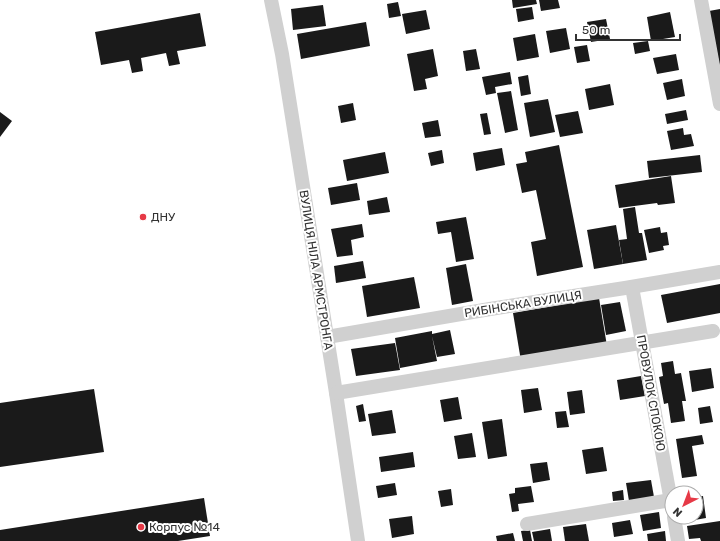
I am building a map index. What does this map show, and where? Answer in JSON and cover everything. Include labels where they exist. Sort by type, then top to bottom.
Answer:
[{"type":"street","name":"ВУЛИЦЯ НІЛА АРМСТРОНГА","points":[[271,0],[282,54],[336,392],[358,541]]},
{"type":"street","points":[[700,0],[720,104]]},
{"type":"street","name":"РИБІНСЬКА ВУЛИЦЯ","points":[[327,338],[490,309],[720,272]]},
{"type":"street","name":"ПРОВУЛОК СПОКОЮ","points":[[632,287],[668,485]]},
{"type":"street","points":[[336,392],[713,331]]},
{"type":"street","name":"ПРОВУЛОК СПОКОЮ","points":[[527,524],[664,504]]},
{"type":"street","points":[[675,525],[678,541]]},
{"type":"building","points":[[512,0],[536,0],[537,4],[513,8]]},
{"type":"building","points":[[539,0],[558,0],[560,8],[541,11]]},
{"type":"building","points":[[398,2],[401,16],[389,18],[387,4]]},
{"type":"building","points":[[323,5],[326,26],[293,30],[291,9]]},
{"type":"building","points":[[532,7],[534,19],[518,22],[516,9]]},
{"type":"building","points":[[720,9],[720,68],[709,11]]},
{"type":"building","points":[[426,10],[430,29],[406,34],[402,14]]},
{"type":"building","points":[[670,12],[675,37],[651,41],[647,17]]},
{"type":"building","points":[[200,13],[206,46],[177,51],[180,64],[169,66],[166,53],[141,58],[143,71],[132,73],[129,60],[101,65],[95,32]]},
{"type":"building","points":[[606,19],[610,39],[591,42],[587,22]]},
{"type":"building","points":[[366,22],[370,46],[301,59],[297,34]]},
{"type":"building","points":[[566,28],[570,49],[550,53],[546,31]]},
{"type":"building","points":[[535,34],[539,57],[517,61],[513,38]]},
{"type":"building","points":[[648,41],[650,51],[635,54],[633,43]]},
{"type":"building","points":[[587,45],[590,61],[577,63],[574,47]]},
{"type":"building","points":[[433,49],[438,76],[425,79],[427,89],[414,91],[407,54]]},
{"type":"building","points":[[476,49],[480,69],[466,71],[463,51]]},
{"type":"building","points":[[676,54],[679,70],[657,74],[653,58]]},
{"type":"building","points":[[510,72],[512,84],[495,87],[496,93],[486,95],[482,77]]},
{"type":"building","points":[[528,75],[531,94],[521,96],[518,77]]},
{"type":"building","points":[[682,79],[685,96],[667,100],[663,83]]},
{"type":"building","points":[[610,84],[614,105],[589,110],[585,89]]},
{"type":"building","points":[[511,91],[518,130],[505,133],[497,93]]},
{"type":"building","points":[[548,99],[555,132],[530,137],[524,103]]},
{"type":"building","points":[[353,103],[356,120],[341,123],[338,106]]},
{"type":"building","points":[[686,110],[688,120],[667,124],[665,114]]},
{"type":"building","points":[[578,111],[583,133],[560,137],[555,115]]},
{"type":"building","points":[[0,112],[12,121],[0,137]]},
{"type":"building","points":[[487,113],[491,134],[484,135],[480,114]]},
{"type":"building","points":[[438,120],[441,136],[425,138],[422,123]]},
{"type":"building","points":[[683,128],[684,135],[691,134],[694,146],[671,150],[667,131]]},
{"type":"building","points":[[559,145],[583,267],[537,276],[531,242],[546,239],[536,190],[522,193],[516,164],[527,162],[525,152]]},
{"type":"building","points":[[502,148],[505,165],[476,171],[473,153]]},
{"type":"building","points":[[442,150],[444,163],[431,166],[428,153]]},
{"type":"building","points":[[385,152],[389,173],[347,181],[343,160]]},
{"type":"building","points":[[700,155],[702,172],[649,178],[647,161]]},
{"type":"building","points":[[671,176],[675,203],[658,205],[657,203],[619,208],[615,185]]},
{"type":"building","points":[[357,183],[360,200],[331,205],[328,188]]},
{"type":"building","points":[[387,197],[390,212],[369,215],[367,201]]},
{"type":"building","points":[[635,207],[639,233],[642,233],[647,260],[623,264],[619,240],[627,239],[623,209]]},
{"type":"building","points":[[466,217],[474,259],[456,262],[451,232],[438,234],[436,222]]},
{"type":"building","points":[[362,224],[364,237],[351,240],[353,255],[337,257],[331,229]]},
{"type":"building","points":[[616,225],[623,264],[594,269],[587,230]]},
{"type":"building","points":[[660,227],[661,233],[667,232],[669,245],[663,246],[664,250],[649,253],[644,230]]},
{"type":"building","points":[[363,261],[366,278],[336,283],[334,266]]},
{"type":"building","points":[[466,264],[473,301],[452,305],[446,268]]},
{"type":"building","points":[[414,277],[420,308],[367,317],[362,286]]},
{"type":"building","points":[[720,284],[720,313],[667,323],[661,295]]},
{"type":"building","points":[[599,298],[607,346],[521,361],[513,313]]},
{"type":"building","points":[[620,302],[626,331],[606,335],[601,305]]},
{"type":"building","points":[[450,330],[455,354],[437,357],[432,336],[437,361],[400,368],[395,338],[432,331],[432,334]]},
{"type":"building","points":[[395,343],[400,370],[356,376],[351,349]]},
{"type":"building","points":[[673,361],[675,374],[681,373],[686,401],[682,401],[685,421],[671,423],[668,403],[664,404],[659,377],[663,376],[661,363]]},
{"type":"building","points":[[711,368],[714,388],[692,392],[689,371]]},
{"type":"building","points":[[641,376],[645,396],[620,400],[617,380]]},
{"type":"building","points":[[538,388],[542,410],[524,413],[521,390]]},
{"type":"building","points":[[94,389],[104,452],[0,467],[0,403]]},
{"type":"building","points":[[582,390],[585,413],[570,415],[567,392]]},
{"type":"building","points":[[458,397],[462,419],[444,422],[440,400]]},
{"type":"building","points":[[363,404],[366,421],[359,422],[356,406]]},
{"type":"building","points":[[710,406],[713,422],[700,424],[698,408]]},
{"type":"building","points":[[392,410],[396,433],[372,436],[368,414]]},
{"type":"building","points":[[566,411],[569,427],[557,428],[555,412]]},
{"type":"building","points":[[502,419],[507,456],[488,459],[482,422]]},
{"type":"building","points":[[472,433],[476,457],[458,459],[454,436]]},
{"type":"building","points":[[702,435],[704,444],[692,446],[697,476],[682,478],[676,439]]},
{"type":"building","points":[[603,447],[607,471],[586,474],[582,450]]},
{"type":"building","points":[[413,452],[415,467],[381,472],[379,457]]},
{"type":"building","points":[[547,462],[550,480],[533,483],[530,464]]},
{"type":"building","points":[[651,480],[654,497],[629,501],[626,483]]},
{"type":"building","points":[[395,483],[397,495],[378,498],[376,486]]},
{"type":"building","points":[[531,486],[534,502],[518,504],[519,511],[512,512],[509,494],[515,493],[515,488]]},
{"type":"building","points":[[451,489],[453,505],[441,507],[438,491]]},
{"type":"building","points":[[623,490],[624,500],[613,501],[612,492]]},
{"type":"building","name":"Корпус №14","points":[[204,498],[210,536],[178,541],[0,541],[0,530]]},
{"type":"building","points":[[704,503],[706,518],[704,518]]},
{"type":"building","points":[[659,512],[661,528],[643,531],[640,515]]},
{"type":"building","points":[[412,516],[414,534],[392,538],[389,519]]},
{"type":"building","points":[[630,520],[633,534],[614,537],[612,523]]},
{"type":"building","points":[[720,521],[720,541],[701,541],[700,538],[689,539],[687,526],[704,525],[704,523]]},
{"type":"building","points":[[586,524],[589,541],[565,541],[563,527]]},
{"type":"building","points":[[550,529],[552,541],[534,541],[532,532]]},
{"type":"building","points":[[530,530],[532,541],[523,541],[521,531]]},
{"type":"building","points":[[665,531],[666,541],[648,541],[647,534]]},
{"type":"building","points":[[513,533],[515,541],[497,541],[496,536]]},
{"type":"place","name":"ДНУ","points":[[143,217]]},
{"type":"place","name":"Корпус №14","points":[[141,527]]}]
